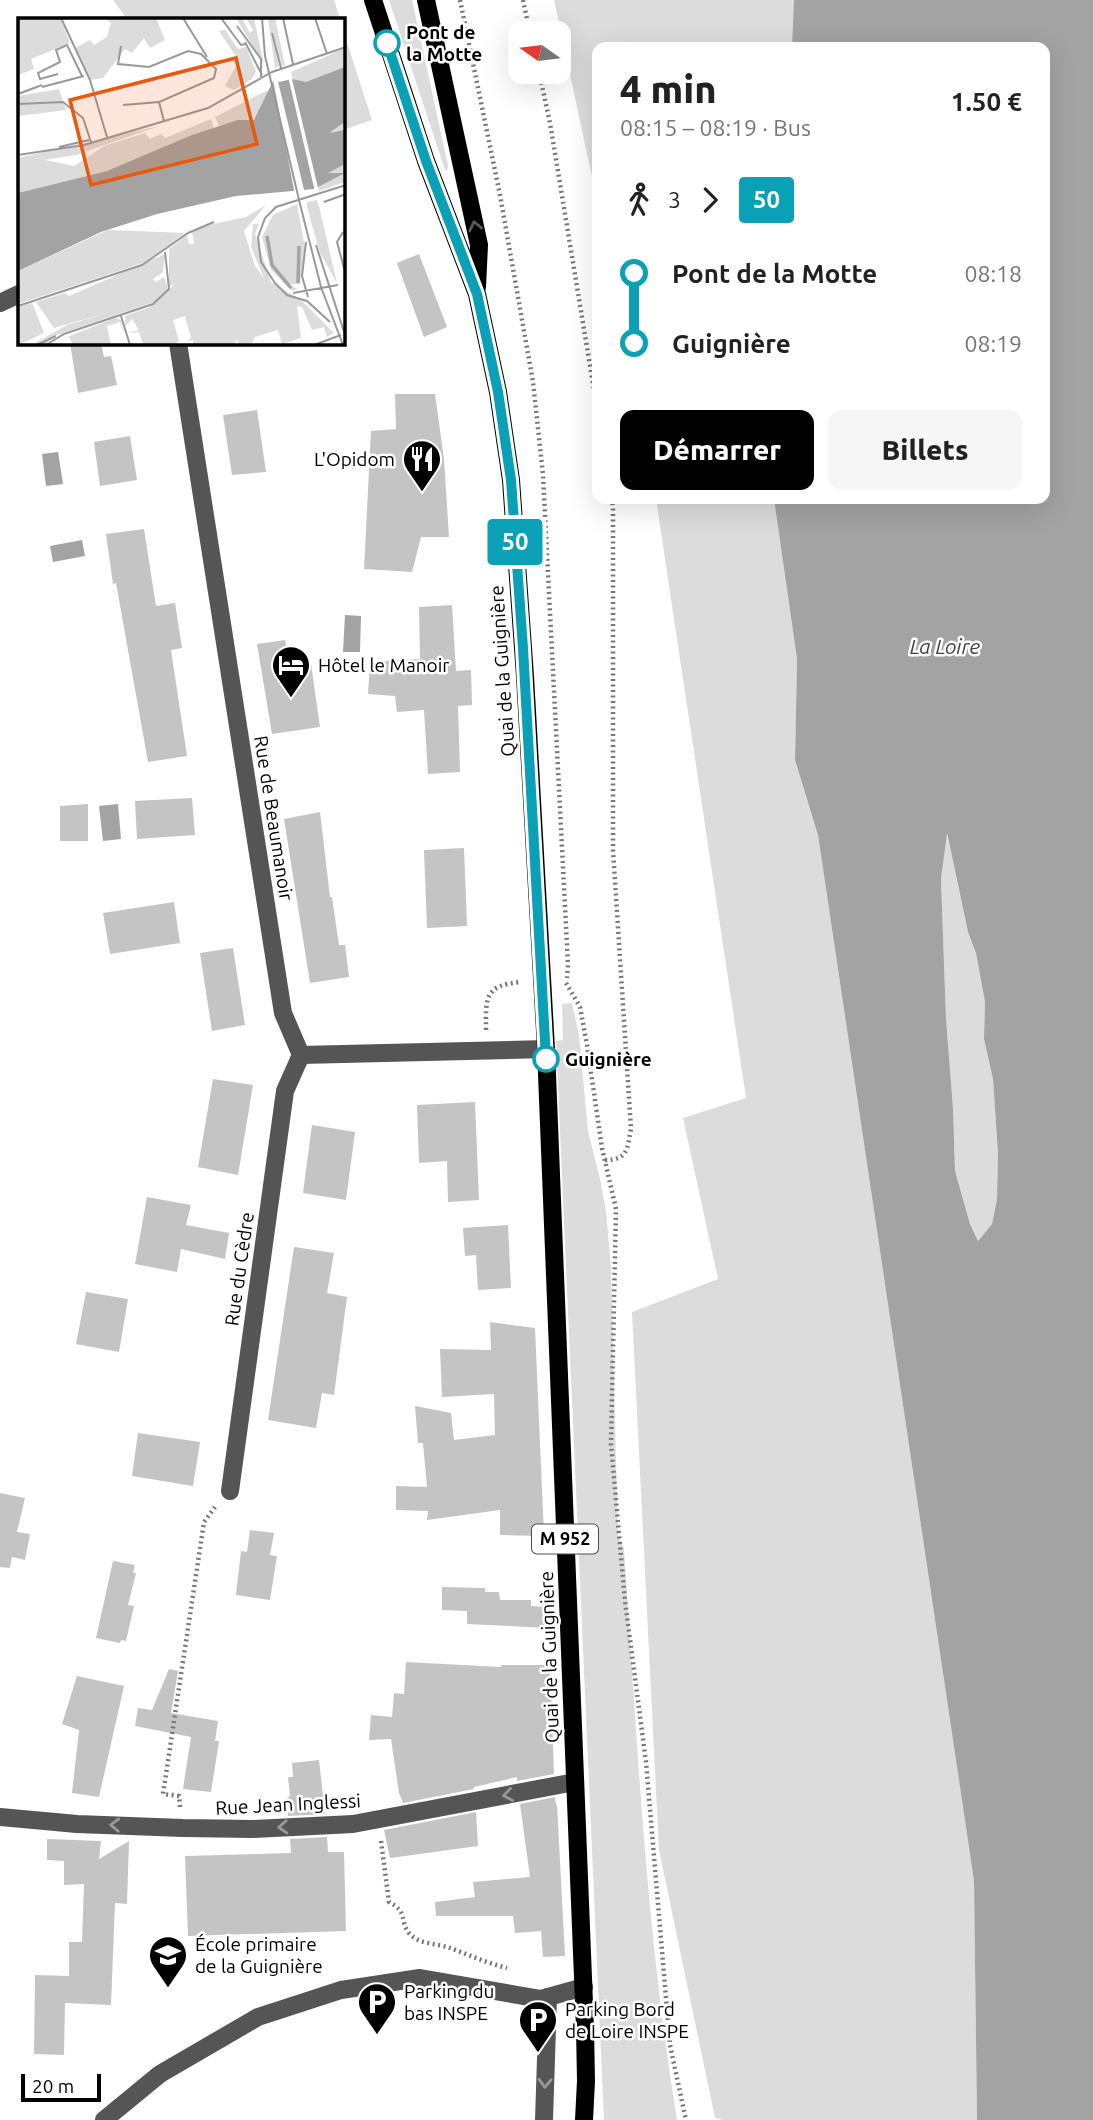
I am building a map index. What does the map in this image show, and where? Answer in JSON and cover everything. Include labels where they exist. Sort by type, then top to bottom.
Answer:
[{"type":"main road","name":"Quai de la Guignière","points":[[373,0],[426,161],[477,294],[498,392],[511,480],[546,1049],[583,1987],[586,2081],[584,2120]]},
{"type":"main road","points":[[426,0],[479,245],[477,294]]},
{"type":"street","points":[[0,303],[18,294]]},
{"type":"street","name":"Rue de Beaumanoir","points":[[178,345],[284,1013],[301,1055]]},
{"type":"street","points":[[301,1055],[546,1049]]},
{"type":"street","name":"Rue du Cèdre","points":[[230,1491],[285,1091],[301,1055]]},
{"type":"street","name":"Rue Jean Inglessi","points":[[0,1817],[77,1824],[183,1828],[252,1829],[353,1824],[575,1782]]},
{"type":"street","points":[[104,2120],[160,2074],[258,2017],[341,1990],[420,1978],[541,2000],[583,1987]]},
{"type":"street","points":[[544,2120],[548,1997]]},
{"type":"path","points":[[523,0],[527,21]]},
{"type":"path","points":[[542,84],[592,378]]},
{"type":"path","points":[[605,1160],[616,1160],[627,1151],[632,1129],[613,850],[612,504]]},
{"type":"path","points":[[486,1050],[487,1000],[490,992],[498,985],[520,981],[566,983],[580,1007],[605,1160],[616,1209],[611,1444],[625,1601],[646,1762],[670,2045],[687,2120]]},
{"type":"path","points":[[183,1828],[178,1796],[163,1794],[204,1522],[230,1491]]},
{"type":"path","points":[[379,1819],[389,1902],[399,1908],[410,1933],[422,1942],[448,1947],[509,1969]]},
{"type":"shaded area","points":[[113,0],[334,0],[340,18],[126,18]]},
{"type":"shaded area","points":[[389,0],[412,0],[447,171],[445,170]]},
{"type":"shaded area","points":[[554,0],[794,0],[793,42],[592,42],[592,177],[571,79],[571,21],[559,21]]},
{"type":"shaded area","points":[[345,36],[372,120],[345,129]]},
{"type":"shaded area","points":[[657,504],[775,504],[797,659],[795,760],[818,835],[974,1881],[977,2120],[715,2118],[659,1850],[632,1312],[718,1279],[683,1118],[746,1098]]},
{"type":"shaded area","points":[[946,830],[968,932],[976,953],[985,1002],[984,1039],[993,1079],[998,1154],[997,1199],[992,1224],[978,1241],[970,1224],[955,1171],[941,879]]},
{"type":"shaded area","points":[[572,1003],[579,1035],[588,1131],[606,1211],[611,1268],[618,1535],[624,1549],[638,1763],[657,1978],[677,2120],[604,2120],[556,1041],[563,1040],[562,1004]]},
{"type":"water","name":"La Loire","points":[[794,0],[1093,0],[1093,2120],[977,2120],[974,1881],[818,835],[795,760],[797,659],[775,504],[1050,504],[1050,42],[792,42]],"holes":[[[947,833],[968,932],[976,953],[985,1002],[984,1039],[993,1079],[998,1154],[997,1199],[992,1224],[978,1241],[970,1224],[955,1171],[941,879]]]},
{"type":"water","points":[[58,452],[63,484],[46,486],[42,454]]},
{"type":"water","points":[[82,540],[85,556],[53,562],[50,546]]},
{"type":"water","points":[[345,615],[361,616],[360,652],[343,652]]},
{"type":"water","points":[[118,804],[121,839],[103,841],[99,806]]},
{"type":"building","points":[[419,254],[447,327],[424,337],[397,263]]},
{"type":"building","points":[[70,345],[101,345],[104,357],[111,356],[117,385],[78,393]]},
{"type":"building","name":"L'Opidom","points":[[395,394],[435,394],[444,459],[449,537],[421,537],[412,572],[364,569],[371,431],[396,429]]},
{"type":"building","points":[[257,410],[266,472],[232,475],[223,415]]},
{"type":"building","points":[[130,436],[137,480],[100,486],[94,442]]},
{"type":"building","points":[[144,529],[156,606],[175,603],[182,648],[171,650],[187,756],[148,762],[116,583],[113,584],[106,534]]},
{"type":"building","points":[[452,605],[456,671],[471,670],[472,705],[458,706],[460,772],[428,774],[424,710],[397,712],[395,696],[368,694],[370,662],[420,659],[419,607]]},
{"type":"building","name":"Hôtel le Manoir","points":[[285,640],[290,667],[311,664],[320,727],[272,734],[257,644]]},
{"type":"building","points":[[192,798],[195,835],[137,839],[135,801]]},
{"type":"building","points":[[88,804],[88,841],[60,841],[60,806]]},
{"type":"building","points":[[320,812],[330,897],[339,945],[345,945],[349,977],[310,983],[284,819]]},
{"type":"building","points":[[464,848],[467,926],[427,928],[424,850]]},
{"type":"building","points":[[174,902],[180,943],[110,954],[103,913]]},
{"type":"building","points":[[233,948],[245,1025],[212,1031],[200,953]]},
{"type":"building","points":[[213,1079],[253,1085],[238,1175],[198,1167]]},
{"type":"building","points":[[475,1102],[479,1200],[448,1202],[447,1161],[419,1163],[417,1105]]},
{"type":"building","points":[[312,1125],[355,1132],[346,1200],[303,1193]]},
{"type":"building","points":[[147,1197],[191,1205],[186,1225],[229,1233],[225,1259],[181,1249],[177,1272],[135,1264]]},
{"type":"building","points":[[508,1225],[511,1288],[478,1290],[476,1255],[465,1256],[463,1228]]},
{"type":"building","points":[[294,1247],[334,1253],[327,1293],[347,1297],[334,1395],[322,1393],[316,1428],[268,1420]]},
{"type":"building","points":[[86,1292],[128,1299],[119,1352],[76,1344]]},
{"type":"building","points":[[490,1322],[535,1328],[544,1536],[500,1535],[500,1510],[427,1520],[428,1511],[396,1510],[396,1486],[427,1487],[423,1443],[418,1443],[415,1406],[451,1413],[454,1440],[495,1435],[494,1394],[442,1397],[440,1349],[491,1350]]},
{"type":"building","points":[[138,1433],[200,1442],[193,1486],[132,1476]]},
{"type":"building","points":[[0,1493],[25,1498],[17,1532],[30,1534],[25,1560],[12,1557],[10,1568],[0,1567]]},
{"type":"building","points":[[250,1530],[274,1533],[270,1555],[277,1556],[270,1600],[236,1595],[241,1551],[247,1552]]},
{"type":"building","points":[[113,1561],[135,1565],[133,1573],[136,1573],[128,1605],[134,1606],[126,1641],[121,1640],[120,1643],[96,1638]]},
{"type":"building","points":[[442,1587],[485,1588],[485,1592],[499,1592],[500,1600],[531,1600],[531,1606],[547,1607],[548,1628],[467,1624],[467,1611],[442,1610]]},
{"type":"building","points":[[406,1662],[501,1667],[550,1665],[554,1774],[517,1781],[517,1777],[474,1789],[403,1803],[391,1739],[369,1740],[371,1715],[392,1717],[394,1693],[404,1694]]},
{"type":"building","points":[[169,1669],[178,1671],[171,1713],[218,1721],[215,1741],[219,1741],[211,1792],[183,1789],[191,1737],[135,1726],[138,1708],[152,1710]]},
{"type":"building","points":[[77,1676],[124,1686],[99,1797],[72,1793],[79,1730],[62,1724]]},
{"type":"building","points":[[319,1760],[325,1814],[288,1816],[286,1799],[290,1796],[288,1777],[293,1777],[292,1763]]},
{"type":"building","points":[[555,1797],[565,1956],[543,1957],[541,1931],[515,1933],[513,1916],[436,1916],[435,1902],[475,1897],[473,1882],[530,1877],[520,1804]]},
{"type":"building","points":[[476,1812],[478,1846],[390,1858],[384,1830]]},
{"type":"building","points":[[327,1837],[328,1852],[344,1852],[346,1931],[188,1936],[185,1856],[291,1853],[290,1839]]},
{"type":"building","points":[[47,1839],[101,1841],[99,1859],[129,1841],[127,1904],[115,1903],[111,2005],[65,2003],[64,2055],[34,2054],[35,1975],[69,1976],[69,1942],[82,1942],[84,1884],[64,1885],[64,1861],[47,1860]]},
{"type":"bus line","name":"50","points":[[387,43],[426,161],[477,294],[498,392],[511,480],[546,1059]]},
{"type":"place","name":"Pont de la Motte","points":[[387,43]]},
{"type":"place","name":"L'Opidom","points":[[422,493]]},
{"type":"place","name":"Hôtel le Manoir","points":[[291,699]]},
{"type":"place","name":"Guignière","points":[[546,1059]]},
{"type":"place","name":"École primaire de la Guignière","points":[[168,1989]]},
{"type":"place","name":"Parking du bas INSPE","points":[[377,2036]]},
{"type":"place","name":"Parking Bord de Loire INSPE","points":[[538,2054]]}]
